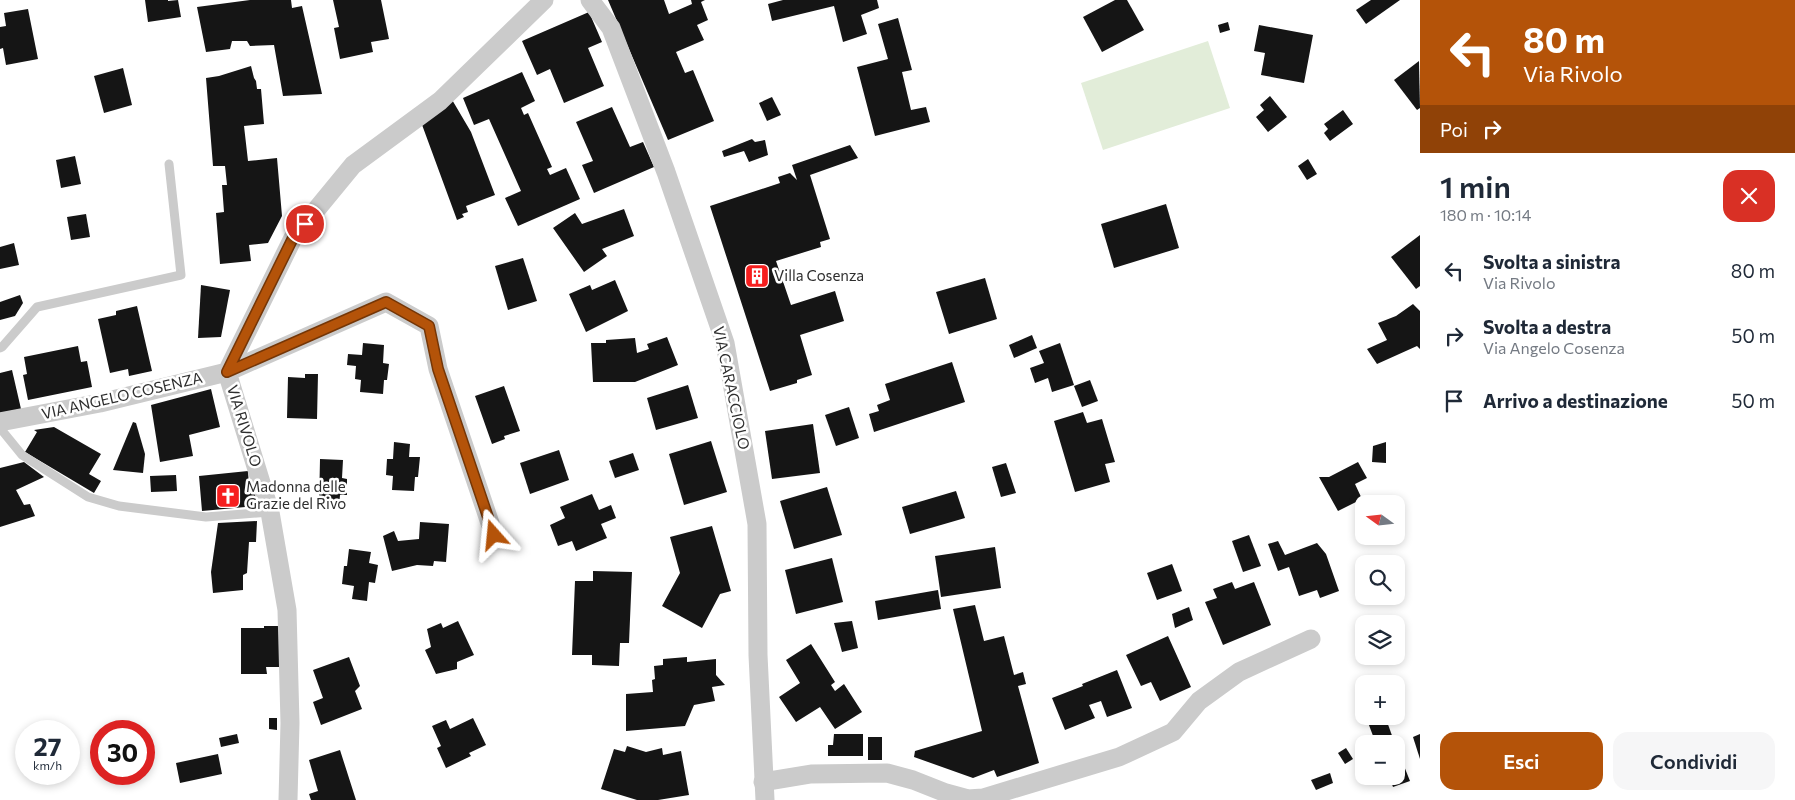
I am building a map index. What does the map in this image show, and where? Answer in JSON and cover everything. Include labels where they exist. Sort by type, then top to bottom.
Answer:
[{"type":"street","points":[[227,372],[293,238],[353,165],[440,101],[544,0]]},
{"type":"street","name":"VIA CARACCIOLO","points":[[590,0],[610,28],[666,172],[725,342],[757,524],[758,655],[764,791]]},
{"type":"street","name":"VIA RIVOLO","points":[[288,800],[290,723],[287,610],[270,512],[227,372],[386,302],[429,326],[438,369],[494,535]]},
{"type":"street","name":"VIA ANGELO COSENZA","points":[[0,422],[100,403],[227,372]]},
{"type":"street","points":[[764,791],[811,774],[887,773],[968,799],[984,798],[1118,757],[1173,732],[1199,700],[1239,672],[1312,639]]},
{"type":"lane","points":[[0,348],[37,306],[181,275],[168,164]]},
{"type":"lane","points":[[0,428],[22,455],[88,497],[119,506],[206,517],[270,512]]},
{"type":"green space","points":[[1208,41],[1230,108],[1103,150],[1081,83]]},
{"type":"building","points":[[145,0],[178,0],[181,17],[148,22]]},
{"type":"building","points":[[250,0],[291,0],[292,8],[302,6],[322,94],[283,96],[274,45],[250,46],[247,41],[232,41],[230,49],[206,52],[197,7]]},
{"type":"building","points":[[333,0],[381,0],[389,39],[371,42],[373,52],[340,59],[334,28],[339,27]]},
{"type":"building","points":[[608,0],[664,0],[669,14],[692,4],[691,0],[705,0],[701,2],[708,20],[697,25],[704,40],[676,52],[685,73],[693,70],[714,121],[668,140]]},
{"type":"building","points":[[783,0],[877,0],[879,8],[861,15],[867,34],[843,42],[834,6],[772,21],[768,4]]},
{"type":"building","points":[[1115,0],[1127,0],[1144,30],[1102,52],[1083,17]]},
{"type":"building","points":[[1371,0],[1400,0],[1366,24],[1356,10]]},
{"type":"building","points":[[28,9],[38,59],[6,65],[3,48],[0,49],[0,27],[6,26],[4,13]]},
{"type":"building","points":[[589,12],[602,42],[588,48],[604,86],[564,103],[550,69],[537,75],[522,41]]},
{"type":"building","points":[[898,18],[912,70],[902,72],[911,110],[926,107],[930,122],[875,136],[857,67],[888,59],[878,24]]},
{"type":"building","points":[[1228,22],[1230,30],[1220,33],[1218,25]]},
{"type":"building","points":[[1259,25],[1313,35],[1304,83],[1261,75],[1265,53],[1254,51]]},
{"type":"building","points":[[1419,61],[1420,108],[1417,110],[1394,80]]},
{"type":"building","points":[[251,66],[257,89],[261,89],[264,124],[244,126],[248,161],[277,158],[282,216],[268,243],[249,245],[251,261],[220,264],[216,213],[224,212],[222,185],[227,185],[225,166],[213,166],[206,78]]},
{"type":"building","points":[[123,68],[132,105],[104,113],[94,76]]},
{"type":"building","points":[[522,72],[535,101],[521,108],[524,115],[528,113],[552,167],[547,169],[550,175],[566,168],[580,199],[518,226],[505,198],[521,191],[489,119],[474,125],[463,98]]},
{"type":"building","points":[[1270,96],[1287,117],[1268,132],[1256,117],[1264,110],[1260,105]]},
{"type":"building","points":[[772,97],[781,115],[767,121],[759,103]]},
{"type":"building","points":[[451,98],[471,132],[495,195],[466,206],[468,212],[462,214],[464,217],[457,220],[421,122]]},
{"type":"building","points":[[612,107],[630,147],[643,142],[654,167],[594,193],[582,165],[593,161],[576,122]]},
{"type":"building","points":[[1343,110],[1353,124],[1330,141],[1324,133],[1328,129],[1324,124]]},
{"type":"building","points":[[752,139],[755,142],[765,140],[768,155],[749,162],[744,151],[724,157],[722,151]]},
{"type":"building","name":"Villa Cosenza","points":[[850,145],[858,158],[810,175],[830,239],[820,242],[821,247],[776,261],[791,305],[835,291],[844,321],[800,335],[812,375],[797,380],[797,383],[770,391],[710,206],[780,183],[778,177],[790,173],[797,180],[792,165]]},
{"type":"building","points":[[75,156],[81,184],[61,188],[56,160]]},
{"type":"building","points":[[1308,159],[1317,174],[1307,180],[1298,166]]},
{"type":"building","points":[[1166,204],[1179,248],[1114,268],[1101,224]]},
{"type":"building","points":[[624,209],[634,236],[602,249],[607,256],[584,272],[553,228],[575,213],[582,224]]},
{"type":"building","points":[[86,214],[90,237],[71,240],[67,217]]},
{"type":"building","points":[[1420,235],[1420,286],[1416,289],[1391,257]]},
{"type":"building","points":[[14,243],[19,265],[0,269],[0,247]]},
{"type":"building","points":[[523,258],[537,301],[508,310],[495,266]]},
{"type":"building","points":[[985,278],[997,319],[949,334],[936,292]]},
{"type":"building","points":[[615,280],[628,311],[586,332],[569,294],[590,285],[592,290]]},
{"type":"building","points":[[201,285],[230,290],[221,337],[198,338]]},
{"type":"building","points":[[20,295],[23,303],[15,316],[0,320],[0,302]]},
{"type":"building","points":[[1413,304],[1420,311],[1420,349],[1417,346],[1377,364],[1367,349],[1387,340],[1378,323],[1396,316]]},
{"type":"building","points":[[137,306],[152,371],[129,376],[128,369],[110,373],[98,319],[116,315],[116,311]]},
{"type":"building","points":[[1032,335],[1037,348],[1014,358],[1009,345]]},
{"type":"building","points":[[667,337],[678,365],[635,382],[593,382],[591,343],[606,343],[606,340],[635,338],[637,353],[649,349],[647,344]]},
{"type":"building","points":[[363,343],[384,345],[383,363],[389,364],[387,380],[384,380],[383,394],[360,392],[361,380],[355,379],[356,366],[347,365],[348,354],[362,355]]},
{"type":"building","points":[[1060,343],[1074,385],[1052,392],[1048,378],[1035,383],[1030,368],[1044,363],[1039,351]]},
{"type":"building","points":[[78,346],[81,362],[87,361],[92,387],[28,400],[23,375],[27,374],[24,357]]},
{"type":"building","points":[[952,362],[965,402],[874,432],[869,414],[879,411],[877,405],[890,400],[885,384]]},
{"type":"building","points":[[12,370],[21,409],[0,413],[0,373]]},
{"type":"building","points":[[305,374],[318,374],[317,419],[287,418],[288,377],[305,378]]},
{"type":"building","points":[[1090,380],[1098,401],[1082,407],[1074,386]]},
{"type":"building","points":[[688,385],[698,418],[656,430],[647,398]]},
{"type":"building","points":[[504,386],[520,431],[504,436],[505,439],[492,444],[475,396]]},
{"type":"building","points":[[211,389],[220,427],[189,435],[193,456],[160,462],[151,405]]},
{"type":"building","points":[[849,407],[859,438],[836,446],[825,415]]},
{"type":"building","points":[[1083,412],[1087,423],[1102,419],[1115,462],[1105,464],[1110,482],[1075,492],[1054,421]]},
{"type":"building","points":[[133,422],[136,423],[145,454],[143,473],[113,470]]},
{"type":"building","points":[[813,424],[820,473],[772,479],[765,431]]},
{"type":"building","points":[[54,427],[101,454],[89,474],[101,481],[94,493],[25,452],[37,432],[34,430]]},
{"type":"building","points":[[711,441],[727,492],[684,505],[669,454]]},
{"type":"building","points":[[394,442],[410,444],[409,457],[420,457],[418,477],[415,477],[414,491],[392,490],[393,476],[386,475],[387,459],[393,459]]},
{"type":"building","points":[[1386,442],[1386,463],[1372,462],[1373,446]]},
{"type":"building","points":[[559,450],[569,480],[530,494],[520,463]]},
{"type":"building","points":[[633,453],[639,470],[615,478],[609,461]]},
{"type":"building","points":[[320,459],[343,460],[342,478],[347,479],[347,495],[340,495],[339,507],[319,506]]},
{"type":"building","points":[[24,462],[44,477],[16,490],[24,505],[30,504],[35,516],[0,527],[0,468]]},
{"type":"building","points":[[1358,462],[1367,478],[1355,484],[1360,495],[1355,495],[1355,502],[1338,511],[1319,477],[1329,477]]},
{"type":"building","points":[[1006,463],[1016,493],[1001,497],[992,467]]},
{"type":"building","name":"Madonna delle Grazie del Rivo","points":[[248,471],[249,486],[255,485],[257,506],[202,511],[199,476]]},
{"type":"building","points":[[176,475],[177,491],[151,492],[150,476]]},
{"type":"building","points":[[827,487],[842,535],[794,549],[780,501]]},
{"type":"building","points":[[956,491],[965,518],[910,534],[902,507]]},
{"type":"building","points":[[592,494],[599,510],[611,505],[616,518],[601,524],[607,538],[576,551],[572,541],[558,546],[550,525],[565,518],[560,507]]},
{"type":"building","points":[[257,521],[256,542],[249,542],[247,573],[243,575],[243,590],[213,593],[211,572],[218,523]]},
{"type":"building","points":[[420,522],[449,524],[446,562],[434,561],[433,566],[417,565],[392,571],[383,536],[394,531],[398,541],[419,539]]},
{"type":"building","points":[[712,526],[731,591],[720,594],[702,628],[662,606],[680,573],[670,537]]},
{"type":"building","points":[[1249,535],[1261,566],[1243,572],[1232,541]]},
{"type":"building","points":[[1278,541],[1285,555],[1317,543],[1326,554],[1339,591],[1320,598],[1317,590],[1299,596],[1289,567],[1278,571],[1268,544]]},
{"type":"building","points":[[995,547],[1001,588],[941,597],[935,556]]},
{"type":"building","points":[[349,549],[371,552],[369,563],[378,565],[375,583],[369,582],[367,601],[352,599],[354,586],[342,584],[344,566],[347,566]]},
{"type":"building","points":[[832,558],[843,602],[796,614],[785,570]]},
{"type":"building","points":[[1172,564],[1182,591],[1157,600],[1147,573]]},
{"type":"building","points":[[593,571],[632,572],[629,643],[620,643],[619,666],[592,665],[592,655],[572,655],[575,581],[593,581]]},
{"type":"building","points":[[1232,582],[1235,589],[1254,582],[1271,625],[1223,645],[1205,602],[1217,598],[1213,589]]},
{"type":"building","points":[[938,590],[941,609],[878,620],[875,601]]},
{"type":"building","points":[[975,605],[984,641],[1004,636],[1014,675],[1023,672],[1026,684],[1018,686],[1039,763],[997,777],[994,770],[973,778],[914,757],[915,751],[982,731],[953,609]]},
{"type":"building","points":[[1189,607],[1193,620],[1175,628],[1172,614]]},
{"type":"building","points":[[458,621],[474,655],[457,662],[457,669],[436,674],[425,650],[431,647],[427,629],[441,623],[443,628]]},
{"type":"building","points":[[852,621],[858,648],[842,652],[834,623]]},
{"type":"building","points":[[264,626],[283,626],[283,667],[266,667],[267,674],[241,674],[241,628],[264,628]]},
{"type":"building","points":[[1168,636],[1191,687],[1160,701],[1151,682],[1141,686],[1126,655]]},
{"type":"building","points":[[811,644],[835,682],[831,685],[835,691],[844,684],[862,712],[835,729],[820,707],[796,722],[779,697],[800,683],[786,660]]},
{"type":"building","points":[[349,657],[360,686],[355,691],[362,709],[321,725],[313,702],[323,698],[313,670]]},
{"type":"building","points":[[687,657],[687,662],[716,659],[716,675],[725,685],[712,687],[715,701],[694,705],[685,726],[626,731],[626,694],[653,692],[654,666],[663,665],[663,659]]},
{"type":"building","points":[[1117,670],[1132,708],[1107,717],[1101,701],[1089,705],[1095,718],[1065,730],[1052,698]]},
{"type":"building","points":[[269,718],[277,718],[277,730],[269,729]]},
{"type":"building","points":[[473,718],[486,745],[469,753],[471,756],[446,768],[437,748],[441,746],[432,726],[446,720],[450,729]]},
{"type":"building","points":[[1369,725],[1388,725],[1392,735],[1373,735]]},
{"type":"building","points":[[237,734],[239,743],[221,747],[219,738]]},
{"type":"building","points":[[834,734],[863,734],[863,756],[828,756],[828,745],[833,745]]},
{"type":"building","points":[[1420,734],[1420,759],[1413,737]]},
{"type":"building","points":[[868,737],[882,737],[882,760],[868,760]]},
{"type":"building","points":[[627,746],[646,752],[662,748],[663,755],[681,751],[689,795],[658,800],[637,800],[601,789],[614,749],[625,752]]},
{"type":"building","points":[[1346,748],[1353,759],[1345,764],[1338,753]]},
{"type":"building","points":[[340,750],[356,800],[311,800],[309,794],[318,791],[309,760]]},
{"type":"building","points":[[218,754],[222,774],[180,783],[176,763]]},
{"type":"building","points":[[1405,768],[1410,781],[1405,783]]},
{"type":"building","points":[[1330,773],[1333,783],[1316,790],[1311,780]]},
{"type":"place","name":"Villa Cosenza","points":[[757,276]]},
{"type":"place","name":"Madonna delle Grazie del Rivo","points":[[228,496]]},
{"type":"route","points":[[305,224],[293,238],[227,372],[386,302],[429,326],[438,369],[494,535]]}]
